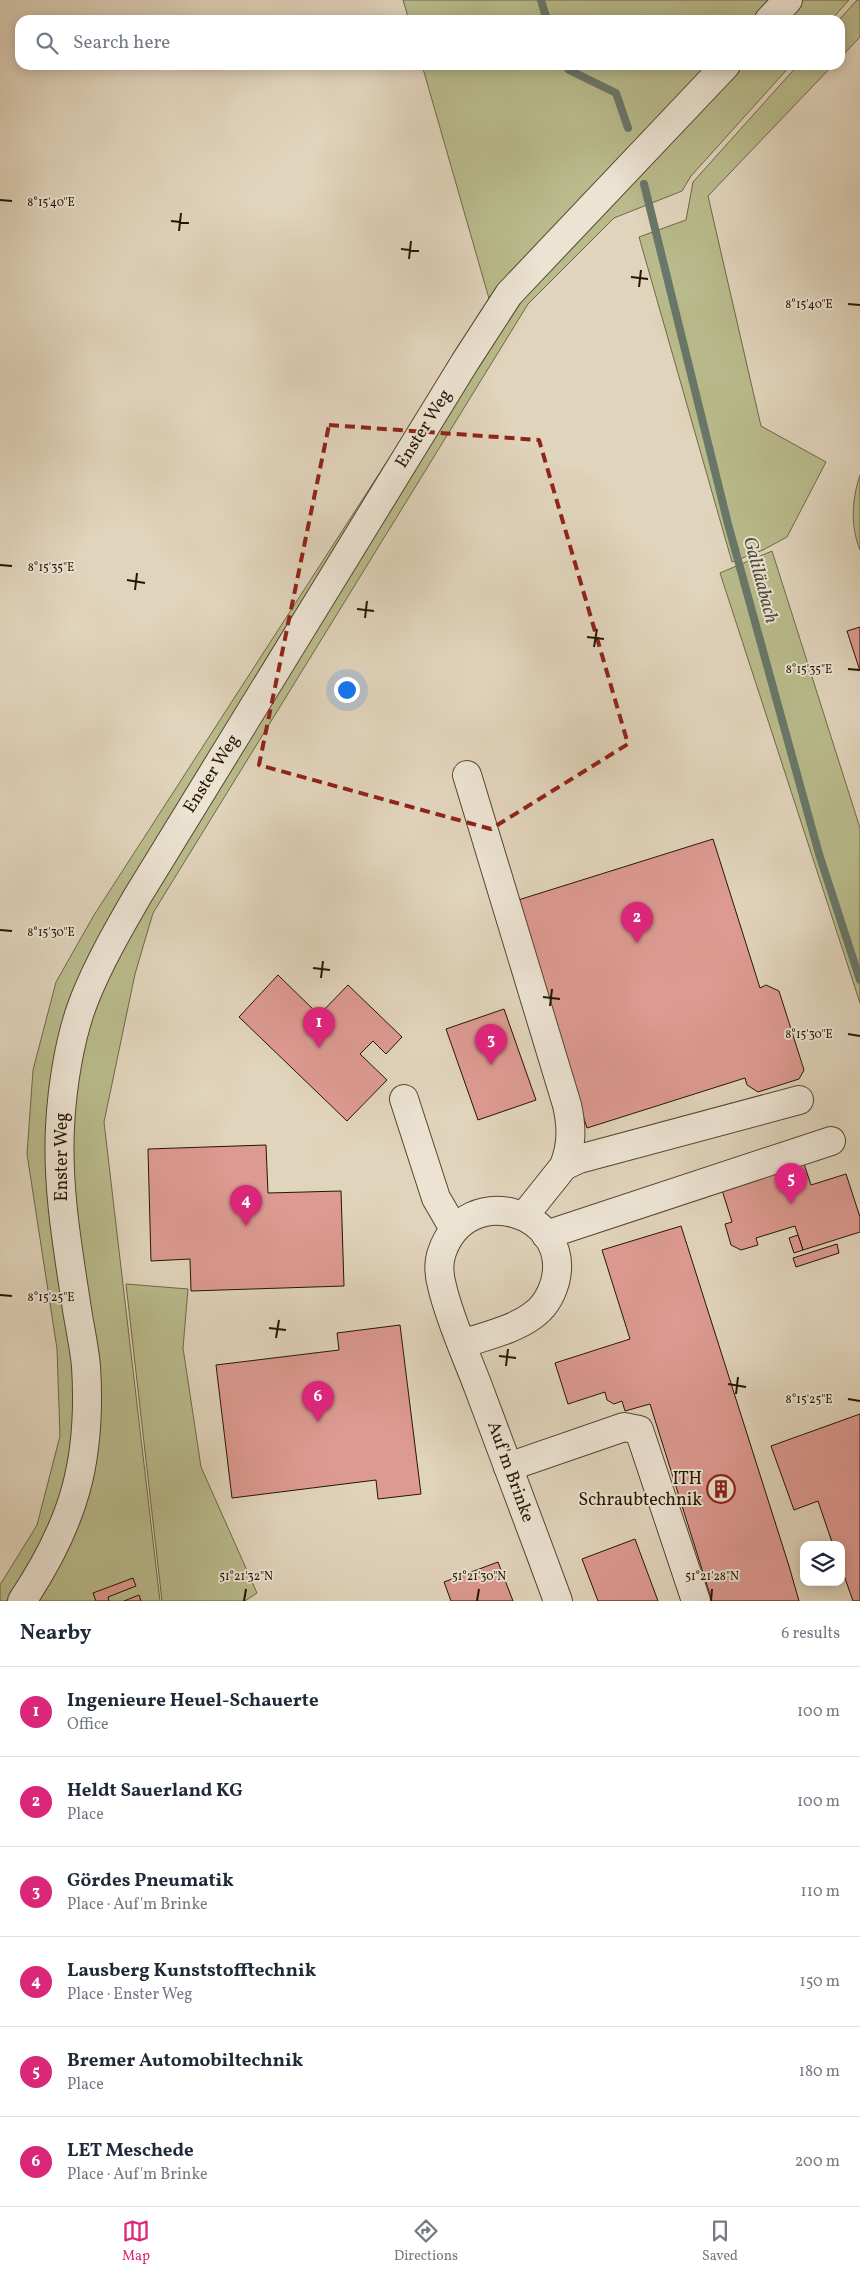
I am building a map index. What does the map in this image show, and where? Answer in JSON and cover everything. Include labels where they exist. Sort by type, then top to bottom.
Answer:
[{"type":"street","points":[[774,15],[788,0]]},
{"type":"street","name":"Enster Weg","points":[[22,1601],[57,1544],[70,1513],[82,1467],[87,1412],[86,1365],[62,1213],[59,1172],[60,1126],[64,1086],[84,999],[106,952],[137,897],[454,379],[509,294],[721,70]]},
{"type":"street","points":[[467,775],[571,1121],[571,1140],[564,1166],[524,1216]]},
{"type":"street","points":[[404,1099],[436,1198],[454,1229]]},
{"type":"street","points":[[564,1166],[579,1159],[799,1100]]},
{"type":"street","points":[[546,1236],[831,1141]]},
{"type":"street","name":"Auf'm Brinke","points":[[462,1344],[521,1323],[534,1315],[544,1305],[552,1292],[556,1278],[556,1263],[553,1249],[537,1224],[524,1216],[510,1211],[496,1210],[481,1212],[466,1219],[454,1229],[446,1242],[440,1257],[439,1273],[442,1289],[462,1344],[558,1601]]},
{"type":"street","points":[[508,1466],[624,1428],[640,1430],[696,1601]]},
{"type":"highlighted area","points":[[329,425],[539,440],[628,744],[491,829],[259,765]]},
{"type":"green space","points":[[403,0],[849,0],[836,15],[408,15]]},
{"type":"green space","points":[[857,0],[860,0],[860,37],[845,53],[845,15]]},
{"type":"green space","points":[[423,70],[786,70],[691,176],[682,191],[614,218],[528,304],[153,913],[135,974],[104,1122],[160,1601],[0,1601],[0,1585],[37,1525],[60,1436],[57,1349],[27,1154],[33,1070],[56,982],[94,915],[490,302]]},
{"type":"green space","points":[[794,70],[828,70],[708,196],[761,426],[826,462],[787,537],[763,550],[732,562],[639,237],[686,220],[693,182]]},
{"type":"green space","points":[[860,475],[860,550],[853,522],[853,512],[855,493]]},
{"type":"green space","points":[[772,551],[860,828],[860,1003],[720,573]]},
{"type":"green space","points":[[126,1284],[188,1289],[183,1348],[201,1467],[257,1593],[245,1601],[162,1601]]},
{"type":"building","points":[[860,627],[860,671],[847,631]]},
{"type":"building","points":[[713,839],[760,988],[766,985],[779,991],[804,1070],[799,1079],[758,1092],[747,1085],[745,1078],[587,1128],[515,901]]},
{"type":"building","points":[[278,975],[319,1015],[348,985],[402,1037],[386,1054],[373,1041],[360,1054],[387,1080],[347,1121],[239,1017]]},
{"type":"building","points":[[504,1009],[536,1100],[478,1120],[446,1029]]},
{"type":"building","points":[[266,1145],[268,1193],[341,1191],[344,1286],[191,1291],[190,1259],[151,1261],[148,1149]]},
{"type":"building","points":[[804,1164],[811,1185],[846,1174],[860,1217],[860,1232],[803,1250],[795,1226],[756,1238],[758,1245],[741,1250],[731,1245],[725,1224],[732,1222],[722,1190]]},
{"type":"building","name":"ITH Schraubtechnik","points":[[681,1226],[799,1601],[712,1601],[650,1404],[625,1411],[622,1401],[614,1404],[607,1400],[605,1392],[568,1404],[555,1363],[630,1339],[602,1250]]},
{"type":"building","points":[[798,1235],[803,1250],[794,1253],[789,1238]]},
{"type":"building","points":[[837,1244],[839,1253],[796,1267],[793,1258]]},
{"type":"building","points":[[400,1325],[421,1494],[378,1499],[376,1480],[232,1498],[216,1365],[339,1350],[337,1333]]},
{"type":"building","points":[[860,1414],[860,1601],[853,1601],[845,1578],[845,1541],[832,1541],[818,1501],[794,1510],[771,1446]]},
{"type":"building","points":[[635,1539],[658,1601],[598,1601],[582,1559]]},
{"type":"building","points":[[498,1562],[513,1601],[451,1601],[444,1582]]},
{"type":"building","points":[[133,1578],[136,1586],[108,1597],[109,1601],[96,1601],[93,1593]]},
{"type":"building","points":[[139,1595],[141,1601],[124,1601]]},
{"type":"waterway","name":"Galiläabach","points":[[541,0],[546,15]]},
{"type":"waterway","name":"Galiläabach","points":[[569,70],[616,93],[628,128]]},
{"type":"waterway","name":"Galiläabach","points":[[644,184],[728,524],[819,854],[860,980]]},
{"type":"place","name":"Heldt Sauerland KG","points":[[637,943]]},
{"type":"place","name":"Ingenieure Heuel-Schauerte","points":[[319,1048]]},
{"type":"place","name":"Gördes Pneumatik","points":[[491,1065]]},
{"type":"place","name":"Bremer Automobiltechnik","points":[[791,1204]]},
{"type":"place","name":"Lausberg Kunststofftechnik","points":[[246,1226]]},
{"type":"place","name":"LET Meschede","points":[[318,1422]]},
{"type":"place","name":"ITH Schraubtechnik","points":[[721,1489]]}]
